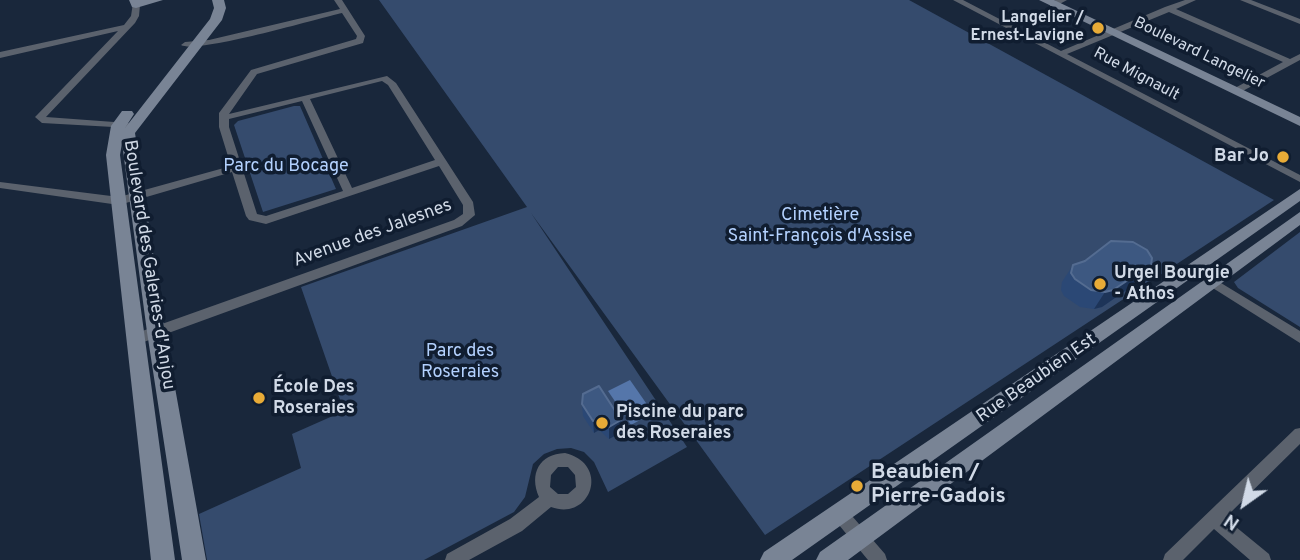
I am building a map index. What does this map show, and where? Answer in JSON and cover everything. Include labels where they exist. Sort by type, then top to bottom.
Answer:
[{"type":"street","points":[[125,126],[45,121],[40,117],[126,27],[135,16],[135,2],[157,0]]},
{"type":"street","name":"Boulevard des Galeries-d'Anjou","points":[[190,45],[209,13],[209,0]]},
{"type":"street","name":"Boulevard des Galeries-d'Anjou","points":[[163,560],[146,336],[128,199],[113,147],[125,126],[190,45],[219,14],[218,0]]},
{"type":"street","points":[[338,0],[361,36],[360,41],[254,72],[246,79],[223,118],[250,214],[266,220],[441,162]]},
{"type":"street","name":"Rue Mignault","points":[[957,0],[1300,180]]},
{"type":"street","points":[[1060,54],[1192,0]]},
{"type":"street","points":[[1244,0],[1300,22]]},
{"type":"street","name":"Boulevard Langelier","points":[[1056,1],[1239,89],[1300,115]]},
{"type":"street","points":[[1168,9],[1290,62]]},
{"type":"street","points":[[190,45],[345,10]]},
{"type":"street","points":[[0,55],[126,27]]},
{"type":"street","points":[[1239,89],[1300,57]]},
{"type":"street","name":"Avenue des Jalesnes","points":[[146,336],[458,223],[469,215],[470,210],[388,80],[373,79],[223,118]]},
{"type":"street","name":"Boulevard Langelier","points":[[1239,89],[1300,122]]},
{"type":"street","points":[[305,98],[349,192]]},
{"type":"street","points":[[0,185],[128,199],[236,168]]},
{"type":"street","name":"Rue Beaubien Est","points":[[772,560],[958,434],[1300,194]]},
{"type":"street","name":"Rue Beaubien Est","points":[[828,560],[1300,217]]},
{"type":"street","points":[[1193,270],[1300,338]]},
{"type":"street","name":"Boulevard des Galeries-d'Anjou","points":[[146,336],[194,560]]},
{"type":"street","points":[[958,434],[976,451]]},
{"type":"street","points":[[1171,560],[1297,441]]},
{"type":"street","points":[[453,560],[516,525],[550,498]]},
{"type":"street","points":[[840,514],[879,560]]},
{"type":"street","points":[[1213,518],[1264,560]]},
{"type":"green space","name":"Cimetière Saint-François d'Assise","points":[[379,0],[909,0],[1274,200],[765,535],[531,213],[687,447],[608,492],[594,462],[584,452],[571,448],[544,454],[533,464],[525,497],[514,512],[424,560],[207,560],[199,514],[301,468],[292,434],[344,411],[301,287],[527,207]]},
{"type":"green space","name":"Parc du Bocage","points":[[300,106],[336,189],[263,212],[234,125],[238,121]]},
{"type":"green space","points":[[1300,232],[1300,327],[1238,288],[1234,282]]},
{"type":"shaded area","points":[[630,380],[653,413],[631,425],[608,391]]},
{"type":"building","points":[[1111,241],[1133,242],[1147,250],[1152,258],[1151,265],[1113,290],[1091,290],[1075,279],[1071,273],[1073,265],[1085,261]]},
{"type":"building","points":[[599,386],[621,420],[609,427],[598,418],[593,421],[582,404],[583,394]]},
{"type":"place","name":"Langelier / Ernest-Lavigne","points":[[1098,28]]},
{"type":"place","name":"Bar Jo","points":[[1283,157]]},
{"type":"place","name":"Urgel Bourgie - Athos","points":[[1100,284]]},
{"type":"place","name":"École Des Roseraies","points":[[259,398]]},
{"type":"place","name":"Piscine du parc des Roseraies","points":[[602,423]]},
{"type":"place","name":"Beaubien / Pierre-Gadois","points":[[857,486]]},
{"type":"park label","name":"Parc des Roseraies","points":[[460,362]]}]
